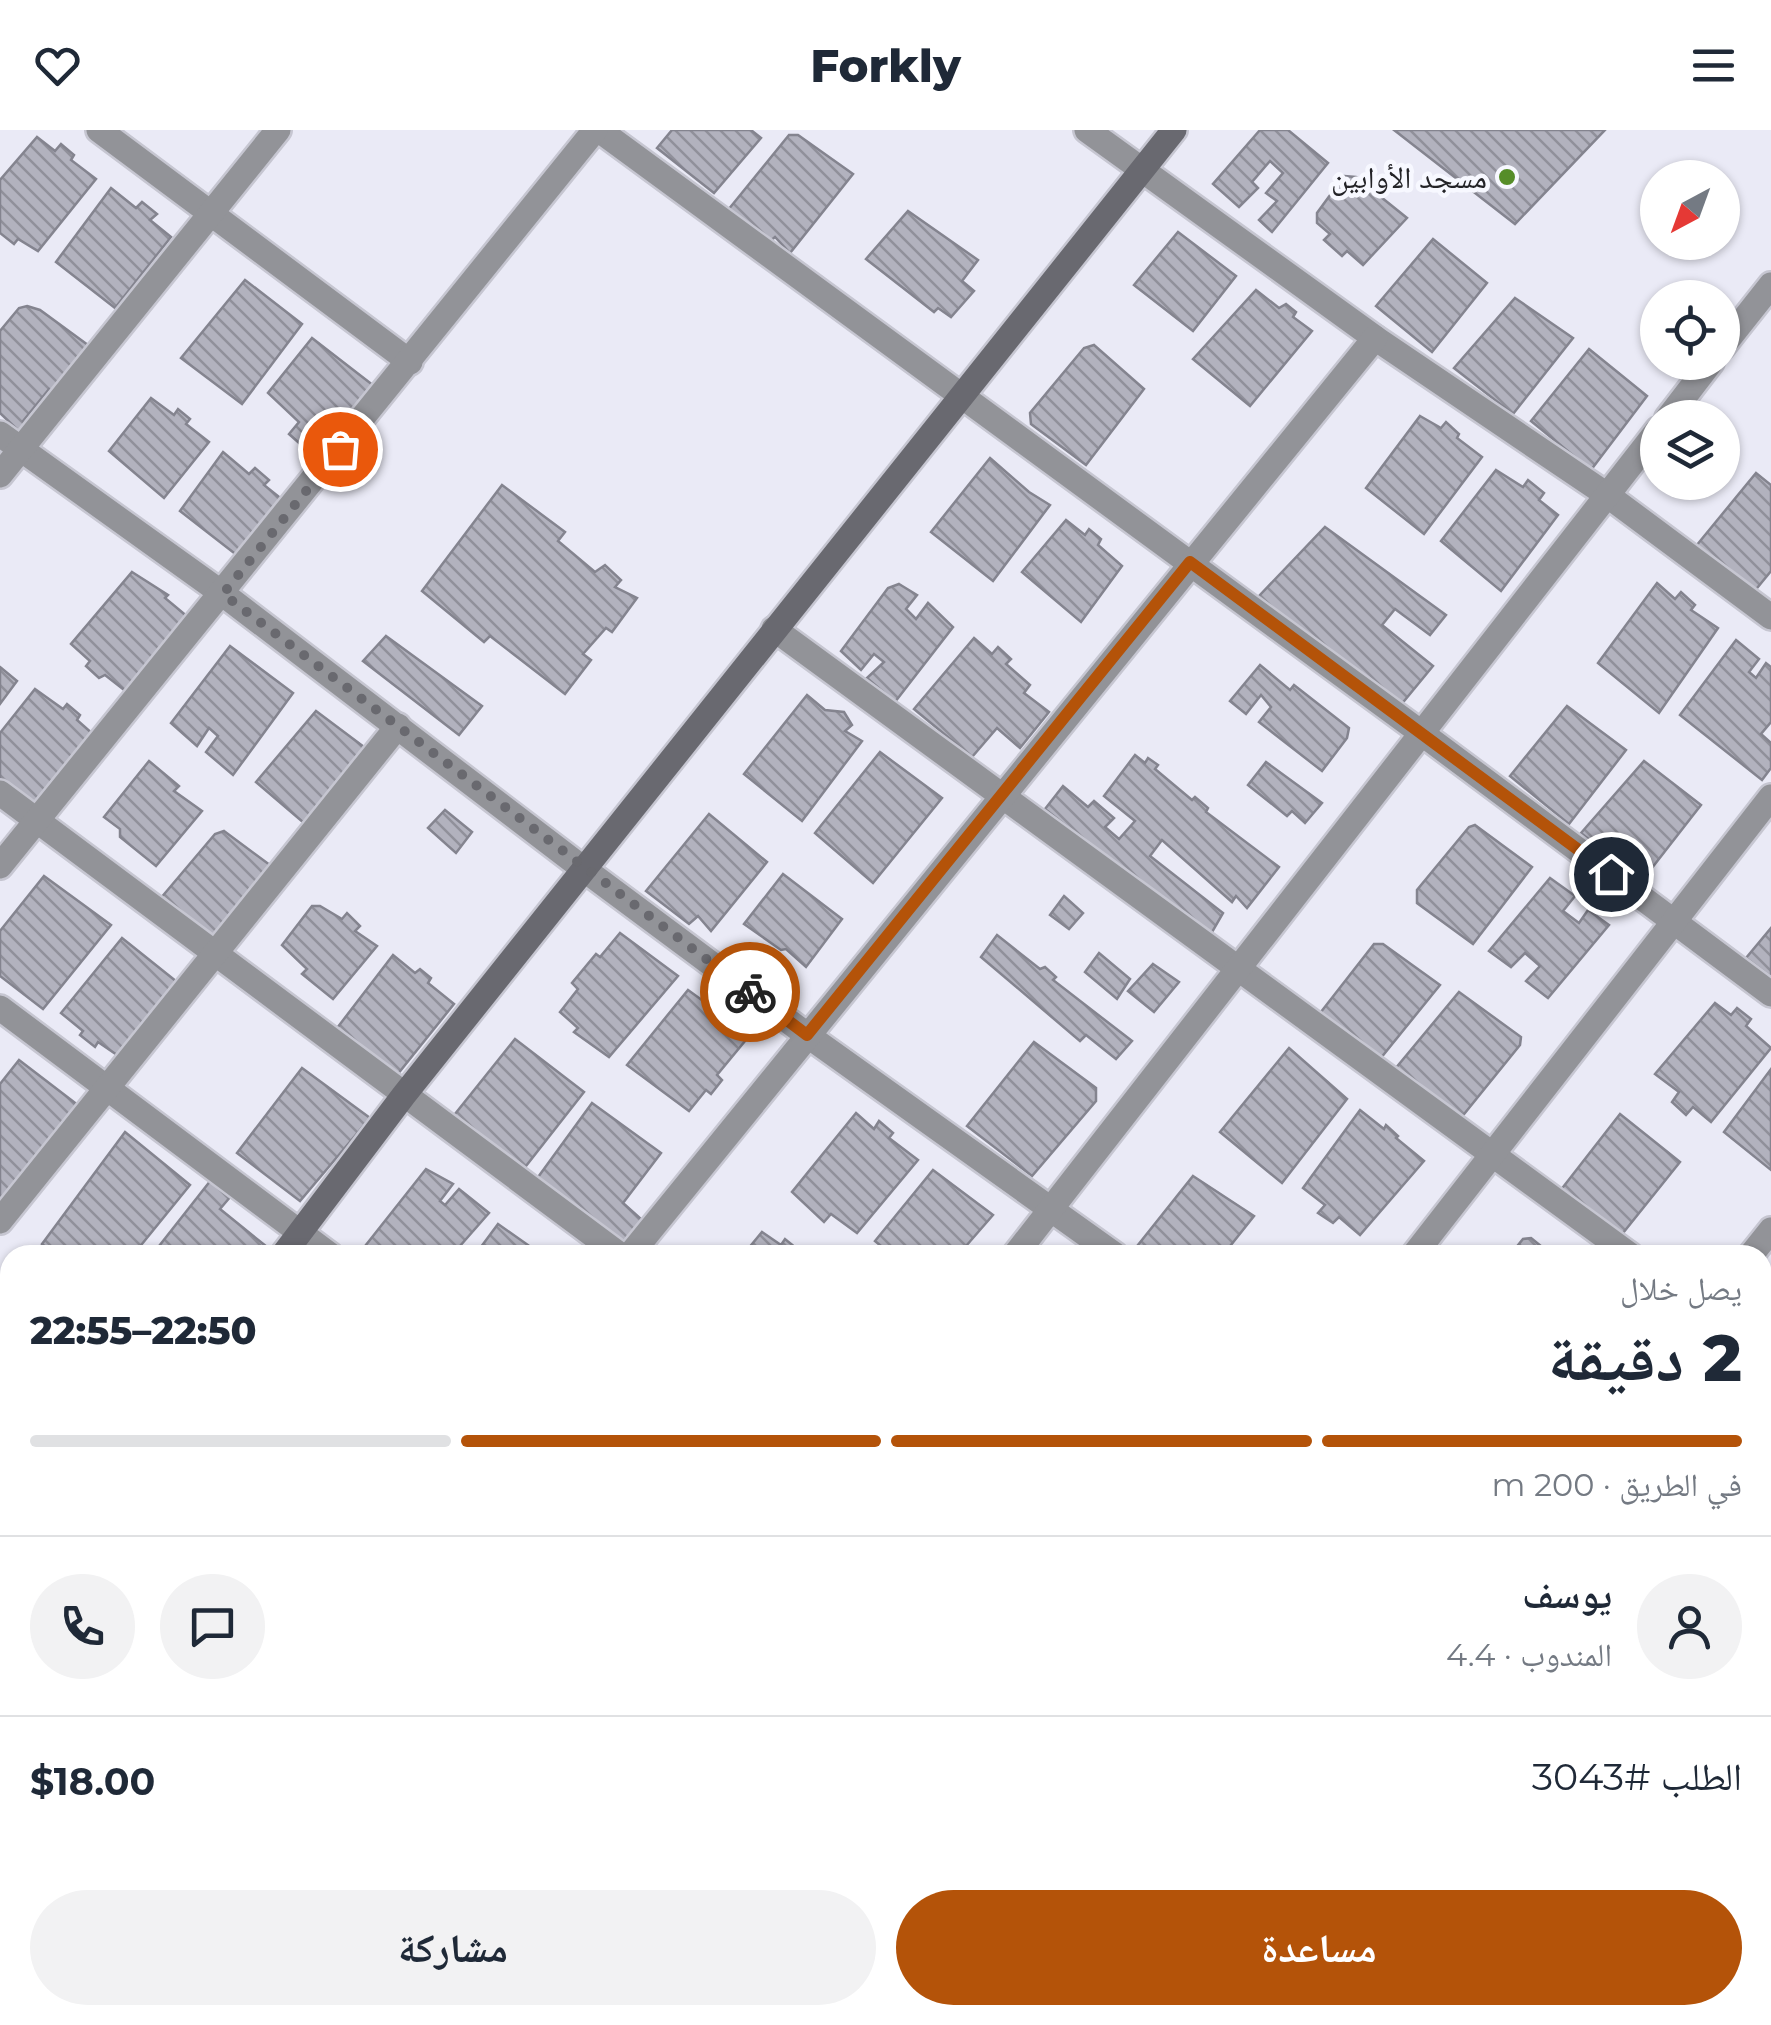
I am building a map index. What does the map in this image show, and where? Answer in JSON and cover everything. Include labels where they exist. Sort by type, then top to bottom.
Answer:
[{"type":"street","points":[[99,130],[410,362]]},
{"type":"street","points":[[0,475],[11,441],[212,212],[278,130]]},
{"type":"street","points":[[0,866],[597,130],[1190,562],[1771,994]]},
{"type":"street","points":[[1088,130],[1375,338],[1607,495],[1771,616]]},
{"type":"street","points":[[291,1245],[404,1094],[1174,130]]},
{"type":"street","points":[[1740,324],[1771,285]]},
{"type":"street","points":[[638,1245],[1375,338]]},
{"type":"street","points":[[1682,400],[1697,380]]},
{"type":"street","points":[[11,441],[223,594],[807,1035],[1101,1245]]},
{"type":"street","points":[[1022,1245],[1640,453]]},
{"type":"street","points":[[774,629],[1616,1245]]},
{"type":"street","points":[[0,1221],[398,726]]},
{"type":"street","points":[[0,793],[607,1245]]},
{"type":"street","points":[[1422,1245],[1771,797]]},
{"type":"street","points":[[0,1008],[316,1245]]},
{"type":"building","points":[[672,130],[751,130],[761,138],[714,193],[657,148]]},
{"type":"building","points":[[1260,130],[1288,130],[1328,163],[1272,232],[1259,220],[1277,201],[1266,193],[1283,173],[1270,161],[1252,182],[1258,188],[1239,207],[1213,184]]},
{"type":"building","name":"مسجد الأوابين","points":[[1394,130],[1605,130],[1515,224]]},
{"type":"building","points":[[789,135],[798,135],[853,174],[790,253],[775,237],[768,243],[728,210]]},
{"type":"building","points":[[37,137],[55,151],[61,144],[74,155],[71,160],[96,179],[38,251],[18,239],[14,244],[0,233],[0,180]]},
{"type":"building","points":[[1344,176],[1356,177],[1407,218],[1363,265],[1347,251],[1342,256],[1324,240],[1330,234],[1317,223],[1317,213]]},
{"type":"building","points":[[111,188],[136,208],[142,202],[157,214],[150,220],[171,237],[115,308],[56,262]]},
{"type":"building","points":[[908,211],[978,260],[962,281],[974,291],[951,317],[938,308],[934,312],[866,259]]},
{"type":"building","points":[[1178,232],[1236,276],[1193,331],[1134,285]]},
{"type":"building","points":[[1433,239],[1487,283],[1432,352],[1376,306]]},
{"type":"building","points":[[245,280],[302,324],[242,404],[181,358]]},
{"type":"building","points":[[1256,290],[1279,308],[1286,304],[1296,312],[1293,317],[1312,331],[1250,406],[1193,359]]},
{"type":"building","points":[[1515,298],[1573,338],[1513,414],[1454,368]]},
{"type":"building","points":[[19,308],[40,310],[92,348],[54,394],[49,389],[23,421],[27,427],[22,434],[0,413],[0,331]]},
{"type":"building","points":[[312,338],[374,386],[316,458],[289,434],[299,422],[268,393]]},
{"type":"building","points":[[1094,345],[1144,389],[1086,465],[1031,424],[1030,413],[1084,348]]},
{"type":"building","points":[[1589,349],[1647,396],[1640,400],[1640,405],[1591,470],[1531,421]]},
{"type":"building","points":[[151,398],[174,415],[178,409],[190,419],[186,424],[209,442],[164,498],[109,451]]},
{"type":"building","points":[[1420,416],[1441,428],[1446,422],[1459,434],[1457,438],[1482,457],[1424,534],[1366,488]]},
{"type":"building","points":[[223,452],[249,474],[255,468],[269,480],[264,485],[284,501],[238,556],[180,511]]},
{"type":"building","points":[[990,458],[1050,505],[993,581],[931,532]]},
{"type":"building","points":[[1496,470],[1523,487],[1528,480],[1544,493],[1539,500],[1558,515],[1501,591],[1441,541]]},
{"type":"building","points":[[1756,473],[1771,485],[1771,571],[1753,593],[1696,546],[1734,500],[1740,500],[1740,492]]},
{"type":"building","points":[[502,485],[565,532],[558,541],[595,572],[605,565],[621,580],[615,587],[637,598],[612,632],[606,628],[583,654],[591,660],[565,694],[490,636],[484,642],[422,591]]},
{"type":"building","points":[[1066,520],[1085,535],[1089,529],[1101,539],[1098,545],[1122,566],[1081,622],[1022,572]]},
{"type":"building","points":[[1325,527],[1446,615],[1430,635],[1395,609],[1382,625],[1433,666],[1400,706],[1258,597]]},
{"type":"building","points":[[132,572],[168,595],[165,598],[189,618],[128,693],[105,675],[99,678],[86,666],[90,661],[71,644]]},
{"type":"building","points":[[1657,583],[1675,599],[1681,592],[1695,605],[1691,610],[1718,628],[1659,713],[1598,663]]},
{"type":"building","points":[[899,584],[917,595],[906,609],[916,619],[928,603],[953,627],[895,702],[867,678],[884,662],[874,654],[861,670],[841,651],[888,588]]},
{"type":"building","points":[[386,636],[482,706],[459,735],[363,661]]},
{"type":"building","points":[[974,638],[992,654],[998,647],[1011,659],[1006,664],[1030,685],[1024,693],[1049,712],[1020,748],[997,728],[972,757],[914,709]]},
{"type":"building","points":[[1736,640],[1759,659],[1749,672],[1756,678],[1766,663],[1771,667],[1771,722],[1761,734],[1771,743],[1771,768],[1762,780],[1680,715]]},
{"type":"building","points":[[230,646],[293,693],[233,775],[206,752],[218,736],[209,728],[197,746],[171,723]]},
{"type":"building","points":[[1260,665],[1290,690],[1294,685],[1349,728],[1347,738],[1322,771],[1259,722],[1271,707],[1261,695],[1246,714],[1230,701]]},
{"type":"building","points":[[0,667],[17,681],[0,704]]},
{"type":"building","points":[[35,689],[63,709],[67,704],[80,715],[77,720],[95,736],[32,814],[0,790],[0,733]]},
{"type":"building","points":[[807,695],[825,710],[844,712],[852,725],[845,731],[862,741],[802,821],[744,774]]},
{"type":"building","points":[[1567,706],[1626,750],[1569,824],[1510,776]]},
{"type":"building","points":[[316,711],[372,753],[311,829],[256,782]]},
{"type":"building","points":[[880,752],[942,798],[873,883],[815,833]]},
{"type":"building","points":[[1135,755],[1145,763],[1148,758],[1158,765],[1155,769],[1192,800],[1195,797],[1208,808],[1206,812],[1279,867],[1247,908],[1236,896],[1232,902],[1162,840],[1150,856],[1223,913],[1208,939],[1045,809],[1063,786],[1088,807],[1094,801],[1114,818],[1105,827],[1119,839],[1135,821],[1104,796]]},
{"type":"building","points":[[149,761],[179,786],[174,791],[202,811],[156,866],[120,837],[120,829],[104,817]]},
{"type":"building","points":[[1644,761],[1701,805],[1641,882],[1581,833]]},
{"type":"building","points":[[1266,762],[1322,803],[1305,823],[1292,811],[1287,816],[1248,785]]},
{"type":"building","points":[[445,810],[472,832],[456,853],[428,828]]},
{"type":"building","points":[[709,814],[767,862],[711,931],[698,916],[689,924],[646,891]]},
{"type":"building","points":[[1475,825],[1532,867],[1473,944],[1417,903],[1417,890],[1469,827]]},
{"type":"building","points":[[224,831],[278,871],[216,944],[160,899],[215,834]]},
{"type":"building","points":[[783,874],[842,919],[806,967],[786,949],[781,950],[744,924]]},
{"type":"building","points":[[44,876],[111,925],[43,1009],[0,976],[0,931]]},
{"type":"building","points":[[1550,878],[1575,896],[1563,911],[1579,923],[1588,910],[1609,925],[1548,998],[1526,981],[1540,966],[1525,953],[1511,967],[1489,951]]},
{"type":"building","points":[[1064,896],[1083,913],[1069,929],[1050,915]]},
{"type":"building","points":[[312,906],[320,906],[342,919],[347,913],[360,926],[355,931],[377,946],[333,999],[302,974],[307,969],[282,945]]},
{"type":"building","points":[[1771,928],[1771,977],[1746,958]]},
{"type":"building","points":[[620,933],[678,976],[609,1057],[574,1032],[578,1028],[560,1012],[578,989],[572,983]]},
{"type":"building","points":[[997,935],[1040,969],[1045,967],[1056,977],[1053,980],[1132,1041],[1116,1059],[1086,1035],[1080,1041],[981,957]]},
{"type":"building","points":[[122,938],[182,986],[123,1059],[98,1042],[95,1047],[61,1013]]},
{"type":"building","points":[[1374,944],[1383,944],[1440,985],[1376,1064],[1317,1017]]},
{"type":"building","points":[[1099,953],[1130,979],[1117,999],[1085,972]]},
{"type":"building","points":[[393,955],[415,973],[420,969],[431,978],[428,983],[454,1004],[393,1080],[334,1032]]},
{"type":"building","points":[[1153,964],[1179,982],[1154,1012],[1128,991]]},
{"type":"building","points":[[688,990],[750,1035],[717,1075],[722,1080],[711,1094],[706,1090],[689,1111],[627,1065]]},
{"type":"building","points":[[1459,992],[1521,1037],[1520,1045],[1456,1124],[1390,1075]]},
{"type":"building","points":[[1715,1003],[1731,1015],[1737,1008],[1751,1019],[1746,1026],[1771,1048],[1711,1122],[1693,1107],[1686,1115],[1672,1102],[1679,1092],[1655,1074]]},
{"type":"building","points":[[515,1039],[584,1092],[515,1180],[443,1129]]},
{"type":"building","points":[[1034,1042],[1096,1088],[1096,1101],[1032,1176],[967,1126]]},
{"type":"building","points":[[1289,1048],[1347,1099],[1282,1183],[1220,1132]]},
{"type":"building","points":[[19,1060],[83,1109],[0,1213],[0,1084]]},
{"type":"building","points":[[302,1068],[370,1118],[300,1201],[237,1153]]},
{"type":"building","points":[[1771,1069],[1771,1170],[1724,1132]]},
{"type":"building","points":[[592,1103],[661,1153],[623,1203],[650,1227],[634,1245],[612,1245],[533,1184]]},
{"type":"building","points":[[1360,1110],[1384,1129],[1386,1125],[1424,1161],[1360,1235],[1339,1217],[1333,1223],[1318,1213],[1325,1205],[1303,1188]]},
{"type":"building","points":[[856,1113],[874,1129],[879,1121],[893,1133],[889,1138],[918,1160],[857,1233],[831,1214],[824,1222],[792,1192]]},
{"type":"building","points":[[1620,1114],[1680,1162],[1619,1238],[1560,1191]]},
{"type":"building","points":[[125,1132],[190,1185],[141,1245],[42,1244]]},
{"type":"building","points":[[426,1169],[453,1184],[440,1201],[445,1205],[459,1189],[489,1213],[461,1245],[366,1245]]},
{"type":"building","points":[[933,1170],[993,1215],[967,1245],[880,1245],[875,1241]]},
{"type":"building","points":[[1193,1176],[1254,1216],[1231,1245],[1138,1245]]},
{"type":"building","points":[[211,1180],[231,1196],[220,1209],[265,1245],[160,1245]]},
{"type":"building","points":[[498,1224],[528,1245],[482,1245]]},
{"type":"building","points":[[762,1232],[781,1245],[751,1245]]},
{"type":"building","points":[[1531,1238],[1540,1245],[1518,1245]]},
{"type":"way so far","points":[[340,449],[223,594],[750,992]]},
{"type":"place","name":"مسجد الأوابين","points":[[1507,177]]},
{"type":"route","points":[[750,992],[807,1035],[1190,562],[1611,874]]}]
